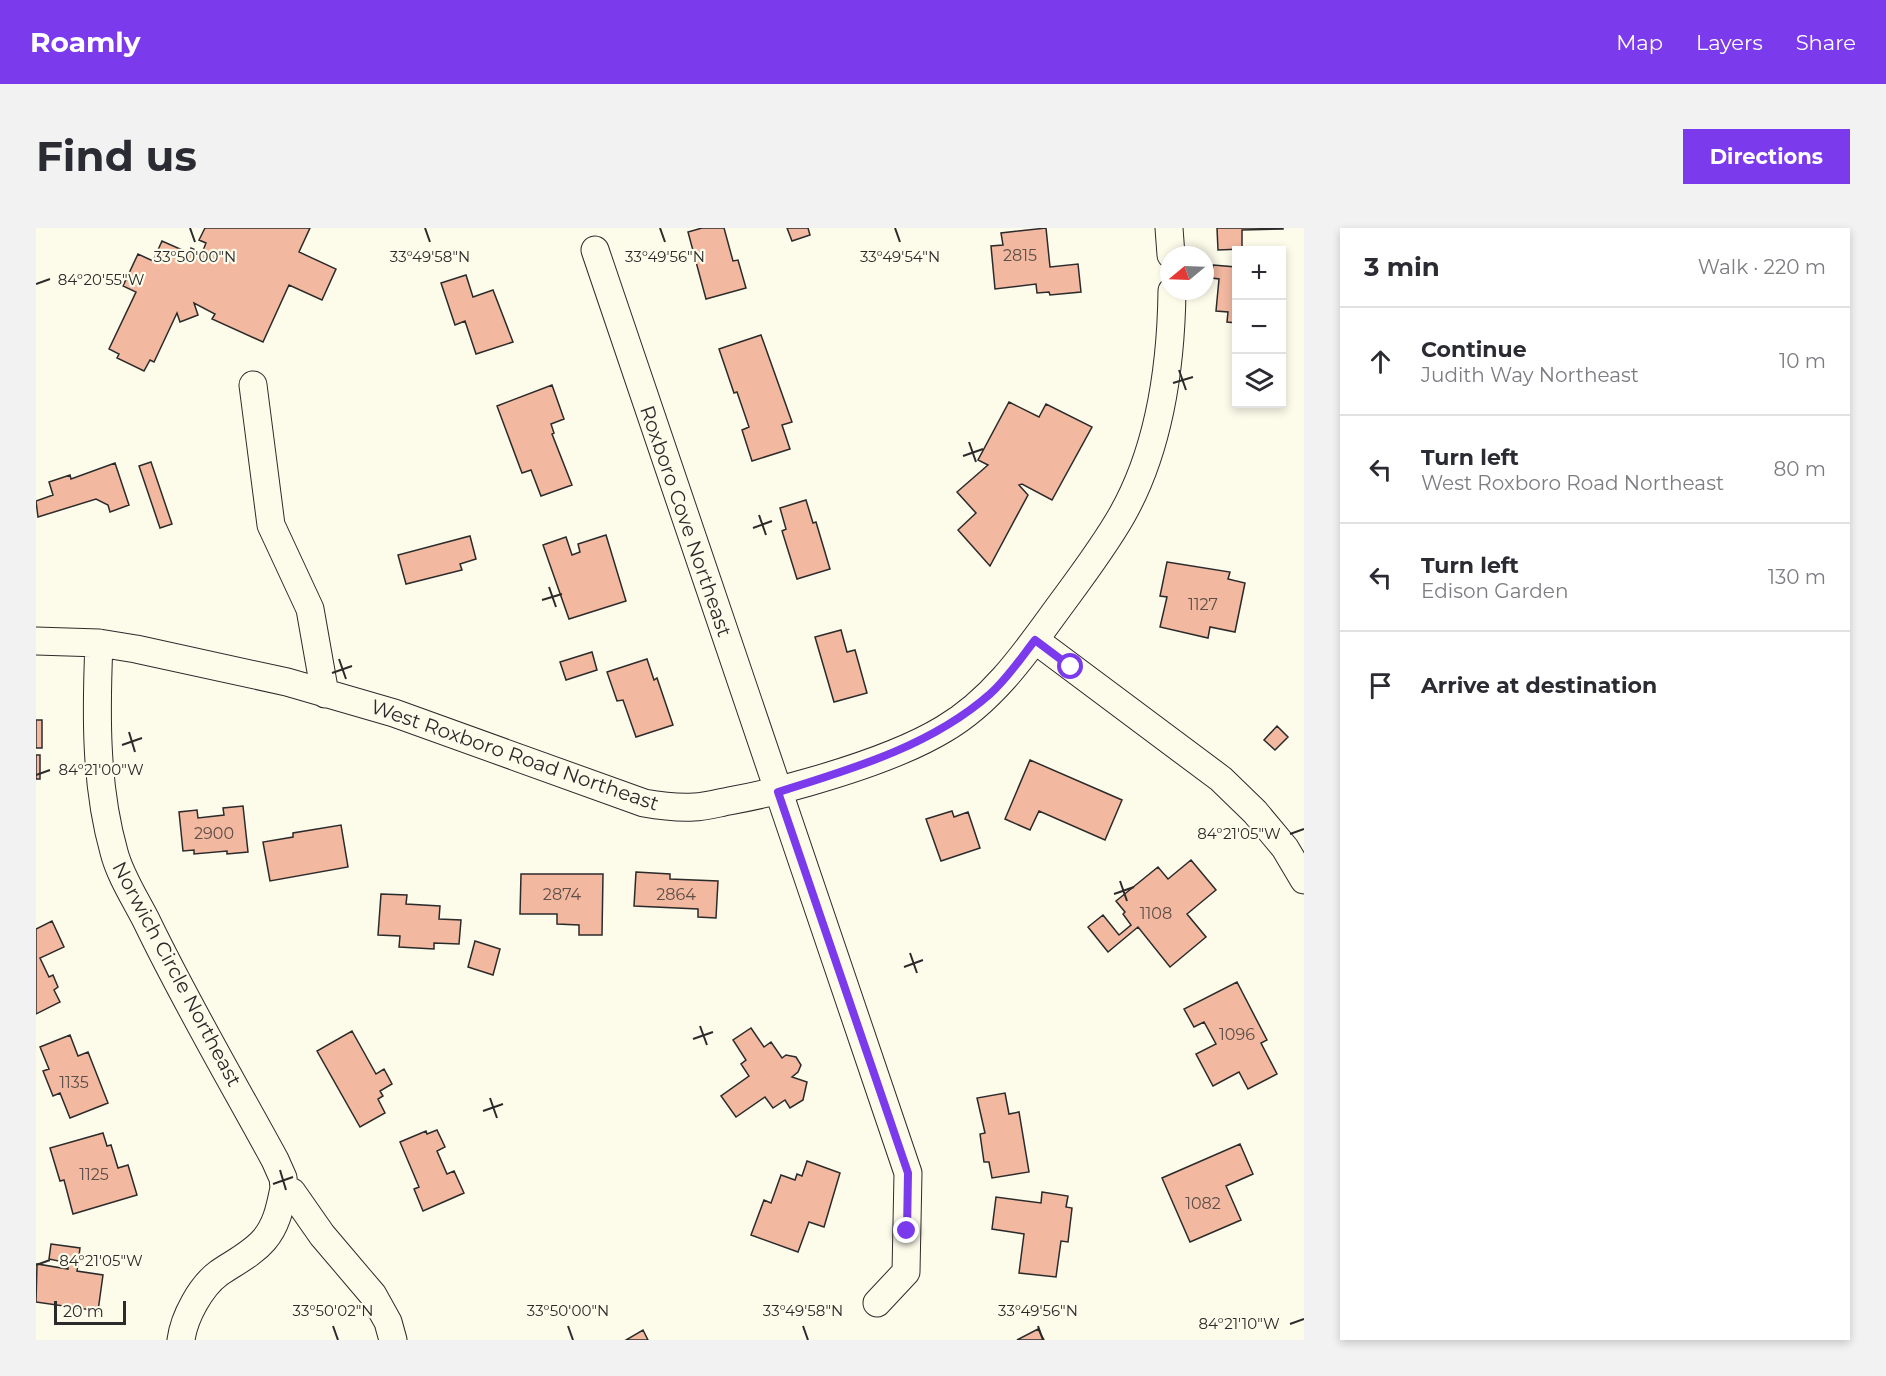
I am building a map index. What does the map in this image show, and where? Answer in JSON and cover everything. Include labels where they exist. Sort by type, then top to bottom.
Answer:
[{"type":"street","points":[[1169,228],[1170,246]]},
{"type":"street","name":"Roxboro Cove Northeast","points":[[595,250],[908,1173],[906,1272],[878,1303]]},
{"type":"street","name":"West Roxboro Road Northeast","points":[[36,641],[99,643],[136,649],[287,682],[394,713],[644,803],[668,807],[696,807],[778,792],[906,748],[944,729],[992,693],[1035,640],[1100,550],[1123,514],[1139,480],[1151,449],[1162,399],[1172,300]]},
{"type":"street","points":[[253,386],[271,525],[310,609],[325,694]]},
{"type":"street","points":[[1035,640],[1221,779],[1256,812],[1285,848],[1304,880]]},
{"type":"street","name":"Norwich Circle Northeast","points":[[99,643],[97,701],[99,755],[107,826],[114,855],[160,951],[275,1160],[283,1178],[284,1188]]},
{"type":"street","points":[[181,1340],[182,1330],[194,1302],[217,1274],[250,1254],[265,1239],[278,1216],[284,1188],[292,1192],[322,1235],[373,1295],[388,1322],[393,1340]]},
{"type":"building","points":[[205,228],[310,228],[299,252],[336,269],[322,300],[289,285],[263,342],[212,319],[215,314],[194,303],[198,315],[180,322],[177,313],[154,362],[150,360],[144,371],[117,358],[119,354],[109,349],[136,292],[123,286],[138,254],[153,261],[162,241],[189,253],[191,248],[202,253],[206,243],[199,240]]},
{"type":"building","points":[[702,228],[724,228],[733,261],[738,260],[746,288],[706,299],[688,232]]},
{"type":"building","points":[[787,228],[808,228],[810,235],[792,241]]},
{"type":"building","points":[[1046,228],[1050,267],[1078,264],[1081,292],[1050,295],[1049,292],[1037,293],[1036,284],[995,289],[991,246],[1003,245],[1001,233]]},
{"type":"building","points":[[1217,228],[1283,228],[1242,230],[1242,246],[1218,250]]},
{"type":"building","points":[[1214,265],[1232,267],[1232,323],[1227,322],[1228,312],[1216,311],[1219,279],[1214,278]]},
{"type":"building","points":[[466,275],[473,297],[493,290],[513,342],[476,354],[465,321],[455,325],[441,283]]},
{"type":"building","points":[[761,335],[792,422],[782,425],[790,449],[752,461],[742,430],[749,427],[719,349]]},
{"type":"building","points":[[552,385],[564,419],[551,424],[554,433],[552,434],[572,485],[541,496],[531,470],[522,473],[497,406]]},
{"type":"building","points":[[1009,402],[1039,417],[1046,404],[1092,427],[1052,500],[1022,484],[1019,485],[1028,495],[990,566],[958,530],[976,513],[957,492],[988,465],[978,460]]},
{"type":"building","points":[[151,462],[172,524],[160,528],[139,466]]},
{"type":"building","points":[[115,463],[129,505],[110,512],[108,505],[96,499],[38,517],[36,501],[53,495],[49,482],[70,475],[71,479]]},
{"type":"building","points":[[806,500],[813,523],[816,522],[830,569],[797,579],[782,531],[786,529],[780,508]]},
{"type":"building","points":[[606,535],[626,601],[569,619],[543,545],[566,537],[572,555],[580,552],[578,544]]},
{"type":"building","points":[[470,536],[476,559],[460,564],[462,570],[406,584],[398,555]]},
{"type":"building","points":[[1167,562],[1230,572],[1228,579],[1245,583],[1235,632],[1210,627],[1208,638],[1160,627],[1167,597],[1160,596]]},
{"type":"building","points":[[841,630],[847,652],[855,650],[867,693],[834,702],[815,637]]},
{"type":"building","points":[[592,652],[597,670],[566,680],[560,662]]},
{"type":"building","points":[[647,659],[654,680],[657,678],[673,725],[636,737],[623,700],[617,701],[607,672]]},
{"type":"building","points":[[36,720],[42,720],[42,748],[36,748]]},
{"type":"building","points":[[1277,726],[1288,737],[1275,750],[1264,740]]},
{"type":"building","points":[[36,755],[40,755],[40,779],[36,779]]},
{"type":"building","points":[[1030,760],[1122,800],[1105,840],[1039,811],[1030,830],[1005,819]]},
{"type":"building","points":[[243,806],[248,852],[194,854],[194,850],[183,851],[179,812],[197,810],[198,818],[224,815],[223,808]]},
{"type":"building","points":[[952,811],[954,817],[968,812],[980,848],[941,861],[926,819]]},
{"type":"building","points":[[341,825],[348,867],[270,881],[263,842],[293,837],[293,833]]},
{"type":"building","points":[[1191,860],[1216,890],[1187,914],[1206,937],[1170,967],[1138,927],[1108,952],[1088,927],[1103,915],[1119,935],[1131,925],[1123,914],[1125,912],[1116,901],[1158,867],[1168,879]]},
{"type":"building","points":[[636,872],[670,874],[670,879],[718,881],[716,918],[698,917],[698,909],[634,906]]},
{"type":"building","points":[[521,874],[603,874],[602,935],[579,935],[579,925],[557,924],[557,914],[520,914]]},
{"type":"building","points":[[381,894],[407,895],[406,904],[440,906],[439,919],[461,920],[459,944],[434,943],[434,949],[399,947],[400,936],[378,935]]},
{"type":"building","points":[[52,921],[64,947],[40,958],[49,977],[53,975],[58,987],[54,990],[60,1002],[36,1014],[36,929]]},
{"type":"building","points":[[475,941],[500,949],[493,975],[468,967]]},
{"type":"building","points":[[1237,982],[1267,1040],[1261,1043],[1277,1074],[1248,1089],[1239,1072],[1213,1086],[1196,1054],[1216,1044],[1204,1022],[1194,1027],[1184,1009]]},
{"type":"building","points":[[751,1028],[764,1047],[771,1042],[782,1058],[786,1055],[796,1057],[801,1065],[792,1077],[807,1082],[803,1100],[790,1108],[785,1100],[773,1108],[765,1097],[736,1117],[721,1096],[749,1076],[741,1064],[746,1060],[733,1040]]},
{"type":"building","points":[[352,1031],[376,1074],[384,1069],[392,1084],[380,1091],[383,1096],[378,1099],[385,1113],[360,1127],[317,1051]]},
{"type":"building","points":[[70,1035],[78,1056],[88,1052],[108,1103],[70,1118],[60,1093],[53,1096],[43,1071],[49,1069],[40,1047]]},
{"type":"building","points":[[1005,1093],[1009,1114],[1019,1112],[1029,1172],[992,1178],[989,1162],[984,1162],[980,1134],[985,1133],[977,1098]]},
{"type":"building","points":[[437,1130],[445,1147],[437,1151],[447,1174],[454,1171],[464,1193],[423,1211],[414,1189],[419,1187],[400,1142],[426,1131],[427,1134]]},
{"type":"building","points":[[103,1133],[107,1146],[111,1145],[118,1168],[128,1165],[137,1195],[73,1214],[64,1180],[60,1181],[50,1148]]},
{"type":"building","points":[[1240,1144],[1253,1174],[1226,1186],[1241,1220],[1190,1242],[1162,1178]]},
{"type":"building","points":[[807,1161],[840,1173],[824,1227],[809,1222],[798,1252],[751,1235],[764,1200],[771,1203],[781,1175],[795,1180],[797,1174],[802,1176]]},
{"type":"building","points":[[1042,1192],[1068,1196],[1066,1207],[1072,1208],[1068,1242],[1061,1241],[1056,1277],[1019,1273],[1024,1234],[992,1229],[996,1197],[1041,1203]]},
{"type":"building","points":[[51,1244],[80,1248],[77,1271],[103,1275],[98,1311],[36,1302],[37,1264],[68,1269],[68,1263],[49,1259]]},
{"type":"building","points":[[1038,1329],[1044,1340],[1017,1340]]},
{"type":"building","points":[[643,1330],[648,1340],[626,1340]]},
{"type":"route","points":[[907,1231],[908,1173],[778,792],[906,748],[944,729],[992,693],[1035,640],[1071,667]]}]
